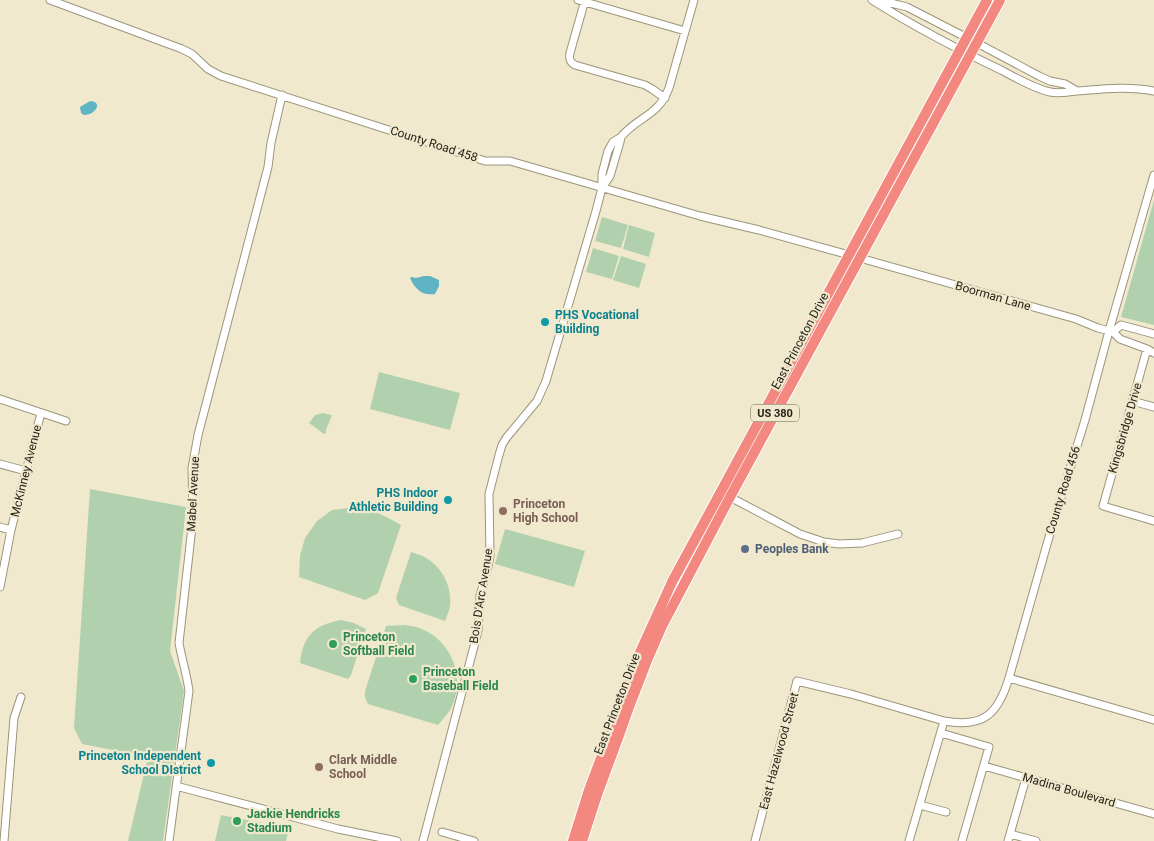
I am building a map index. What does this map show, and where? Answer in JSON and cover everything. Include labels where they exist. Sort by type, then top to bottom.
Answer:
[{"type":"highway","name":"East Princeton Drive","points":[[582,841],[598,792],[648,658],[662,626],[987,0]]},
{"type":"highway","name":"East Princeton Drive","points":[[573,841],[589,790],[638,658],[672,582],[720,492],[1000,0]]},
{"type":"highway","points":[[672,582],[683,587]]},
{"type":"street","name":"County Road 458","points":[[50,0],[182,49],[192,54],[208,69],[221,76],[485,161],[510,161],[700,216],[759,230],[854,257]]},
{"type":"street","points":[[685,31],[583,1],[570,53],[570,60],[575,65],[644,85],[665,98],[669,88],[694,0]]},
{"type":"street","points":[[872,0],[902,19],[960,50],[1035,87],[1061,93],[1124,88],[1140,88],[1154,91]]},
{"type":"street","points":[[879,0],[907,7],[1038,76],[1065,84],[1076,91]]},
{"type":"street","name":"Mabel Avenue","points":[[169,841],[188,691],[187,676],[182,662],[179,643],[193,518],[192,468],[198,435],[268,167],[271,143],[282,96]]},
{"type":"street","name":"Bois D'Arc Avenue","points":[[423,841],[478,631],[480,596],[490,556],[489,494],[500,450],[537,400],[546,381],[602,188],[610,176],[621,137],[631,127],[655,110],[665,98]]},
{"type":"street","name":"County Road 456","points":[[903,709],[944,721],[968,724],[978,721],[994,710],[1004,693],[1050,532],[1111,332],[1154,175]]},
{"type":"street","name":"Boorman Lane","points":[[854,257],[1076,319],[1111,332],[1120,339],[1151,351]]},
{"type":"street","points":[[1111,332],[1121,325],[1154,334]]},
{"type":"street","name":"Kingsbridge Drive","points":[[1151,351],[1132,401],[1102,506],[1154,521]]},
{"type":"street","points":[[0,399],[66,421]]},
{"type":"street","points":[[1132,401],[1154,407]]},
{"type":"street","name":"McKinney Avenue","points":[[0,587],[41,413]]},
{"type":"street","points":[[0,464],[26,471]]},
{"type":"street","points":[[720,492],[800,534],[824,542],[839,544],[862,543],[898,534]]},
{"type":"street","points":[[0,527],[12,530]]},
{"type":"street","points":[[1009,678],[1154,720]]},
{"type":"street","name":"East Hazelwood Street","points":[[755,841],[797,681],[903,709]]},
{"type":"street","points":[[4,841],[14,718],[21,697]]},
{"type":"street","points":[[909,841],[944,721]]},
{"type":"street","points":[[941,733],[989,747],[962,841]]},
{"type":"street","name":"Madina Boulevard","points":[[984,766],[1154,814]]},
{"type":"street","points":[[1026,778],[1009,837],[1036,841]]},
{"type":"street","points":[[176,786],[329,827],[397,841]]},
{"type":"street","points":[[920,805],[946,812]]},
{"type":"street","points":[[442,832],[474,841]]},
{"type":"green space","points":[[1154,200],[1154,325],[1121,317]]},
{"type":"green space","points":[[602,217],[628,225],[621,248],[595,241]]},
{"type":"green space","points":[[629,225],[655,233],[649,257],[623,249]]},
{"type":"green space","points":[[593,248],[619,256],[612,279],[586,272]]},
{"type":"green space","points":[[621,256],[646,264],[639,288],[613,280]]},
{"type":"green space","points":[[379,372],[460,393],[450,430],[370,409]]},
{"type":"green space","points":[[323,413],[332,415],[324,434],[309,423],[315,415]]},
{"type":"green space","points":[[90,489],[186,507],[170,651],[184,691],[163,841],[128,841],[148,757],[82,744],[74,728]]},
{"type":"green space","points":[[348,508],[376,512],[401,525],[378,593],[365,600],[299,577],[300,556],[305,538],[317,521],[332,510]]},
{"type":"green space","points":[[505,529],[585,551],[574,587],[495,564]]},
{"type":"green space","points":[[411,552],[423,556],[432,562],[442,573],[448,585],[450,608],[445,621],[399,605],[396,598]]},
{"type":"green space","name":"Princeton Softball Field","points":[[341,620],[354,623],[366,629],[348,679],[300,663],[304,646],[312,633],[324,625]]},
{"type":"green space","name":"Princeton Baseball Field","points":[[405,625],[420,628],[434,636],[443,644],[454,664],[457,676],[455,699],[450,710],[438,725],[368,704],[366,699],[366,688],[386,626]]},
{"type":"green space","name":"Jackie Hendricks Stadium","points":[[221,815],[289,828],[286,841],[215,841]]},
{"type":"water","points":[[90,101],[97,104],[97,106],[92,113],[84,115],[81,113],[80,107]]},
{"type":"water","points":[[430,276],[439,280],[439,286],[435,294],[423,293],[414,285],[410,278]]},
{"type":"place","name":"PHS Vocational Building","points":[[545,322]]},
{"type":"place","name":"PHS Indoor Athletic Building","points":[[448,500]]},
{"type":"place","name":"Princeton High School","points":[[503,511]]},
{"type":"place","name":"Peoples Bank","points":[[745,549]]},
{"type":"place","name":"Princeton Softball Field","points":[[333,644]]},
{"type":"place","name":"Princeton Baseball Field","points":[[413,679]]},
{"type":"place","name":"Princeton Independent School DIstrict","points":[[211,763]]},
{"type":"place","name":"Clark Middle School","points":[[319,767]]},
{"type":"place","name":"Jackie Hendricks Stadium","points":[[237,821]]}]
